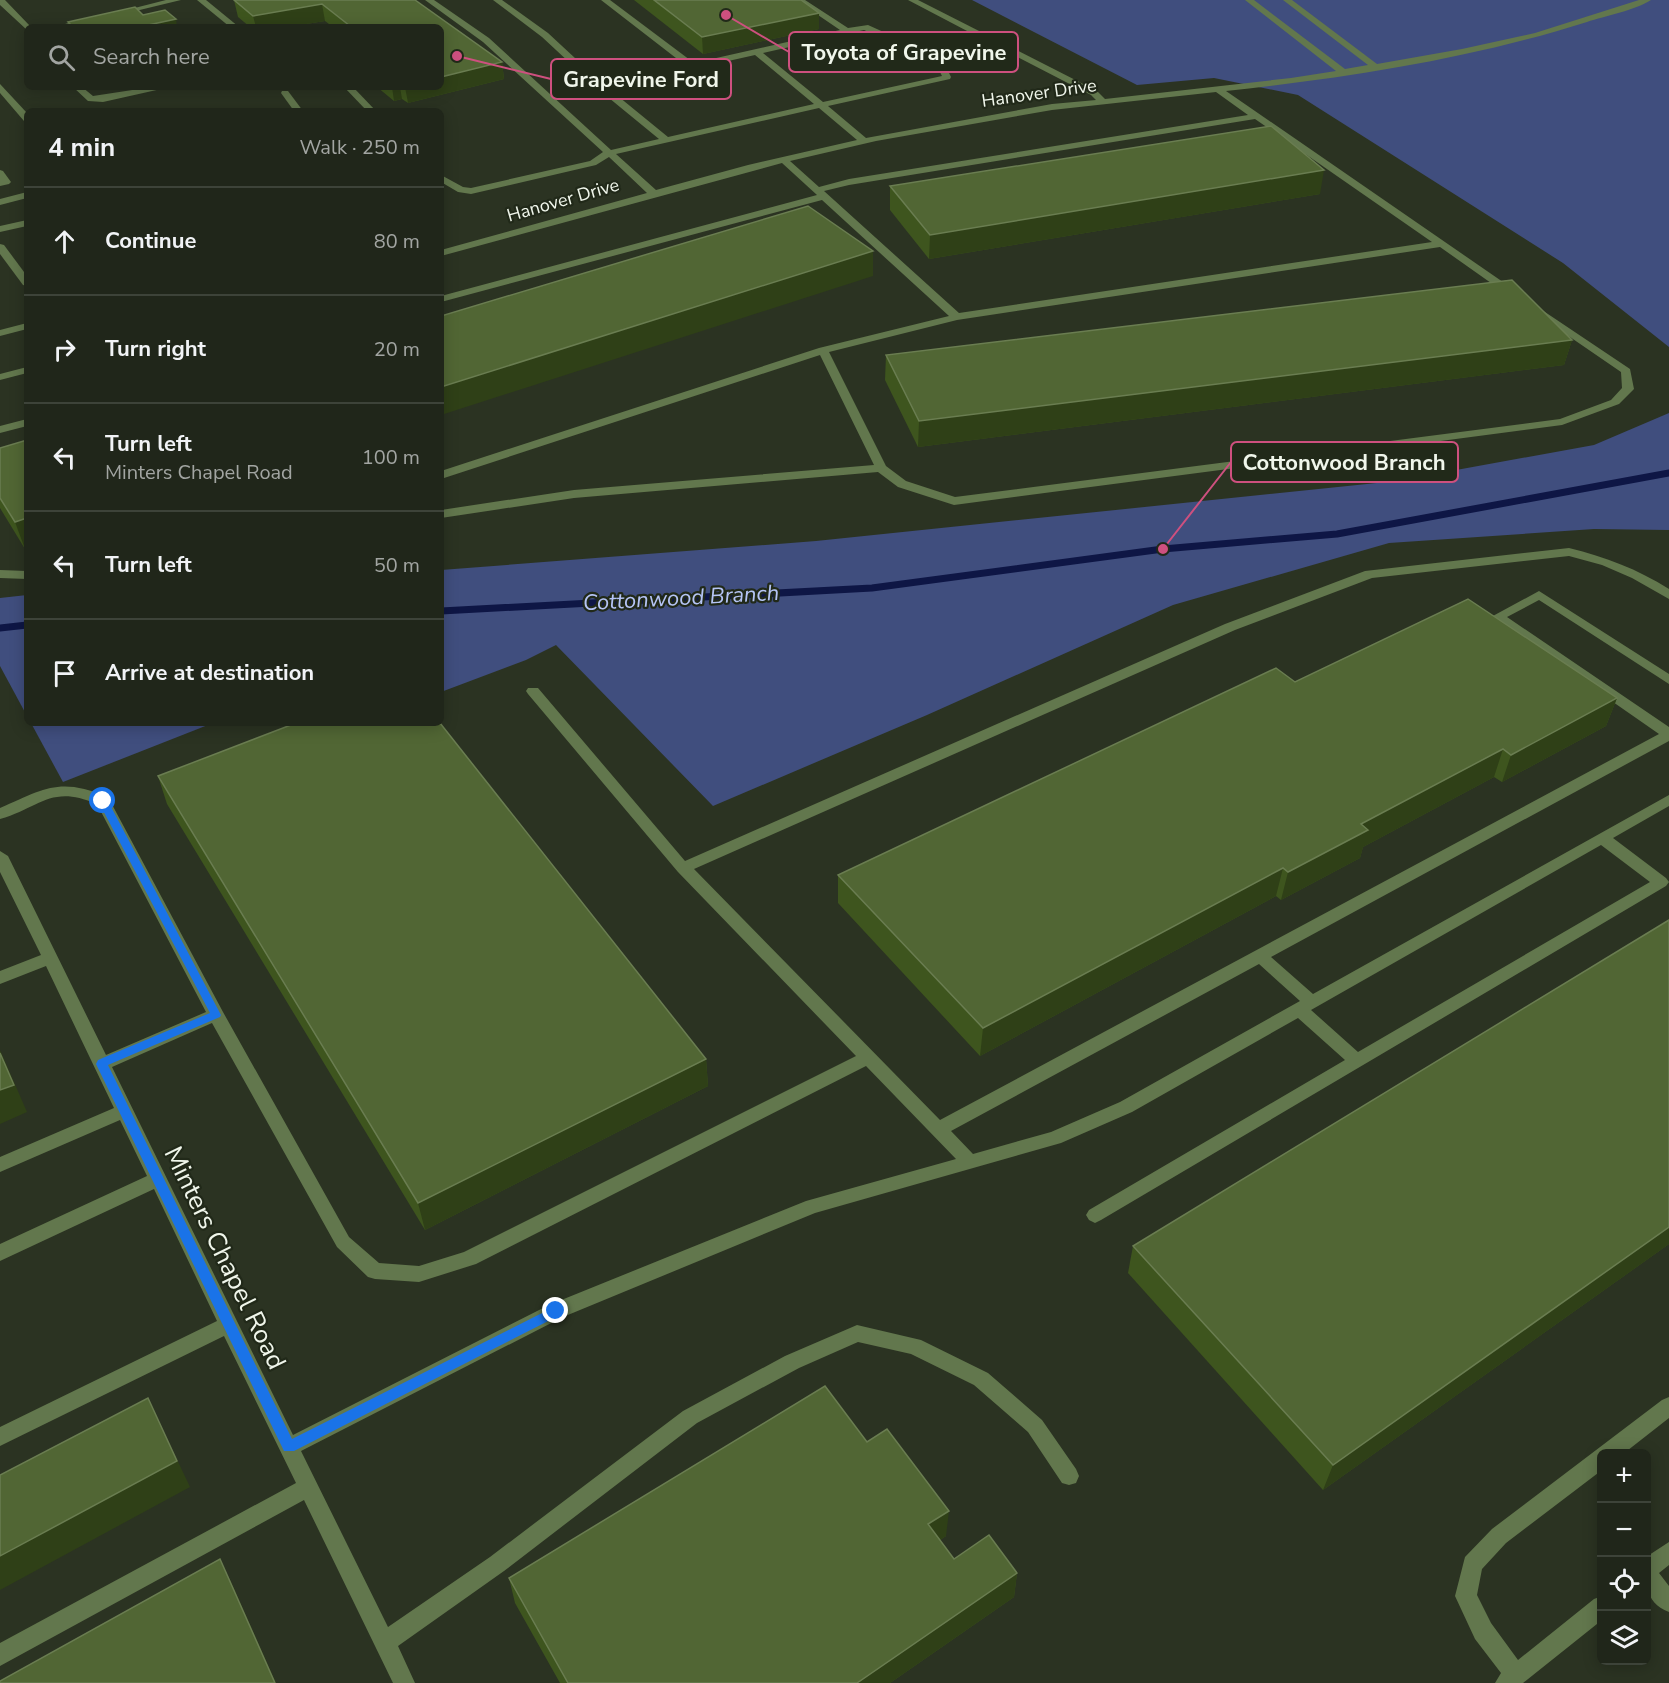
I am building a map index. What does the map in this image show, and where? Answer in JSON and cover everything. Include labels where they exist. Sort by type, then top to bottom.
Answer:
[{"type":"street","points":[[0,0],[24,25]]},
{"type":"street","points":[[104,16],[139,4],[177,0]]},
{"type":"street","points":[[201,0],[231,24]]},
{"type":"street","points":[[429,0],[486,40],[653,194]]},
{"type":"street","points":[[496,0],[545,34],[602,87],[666,140]]},
{"type":"street","points":[[605,0],[692,66]]},
{"type":"street","points":[[800,0],[847,31]]},
{"type":"street","points":[[912,0],[995,45],[1094,93],[1103,102]]},
{"type":"street","points":[[1249,0],[1343,72]]},
{"type":"street","points":[[1287,0],[1376,67]]},
{"type":"street","name":"Hanover Drive","points":[[444,252],[783,159],[864,141],[987,118],[1103,102],[1219,90],[1462,52],[1537,35],[1647,0]]},
{"type":"street","points":[[71,24],[92,19]]},
{"type":"street","points":[[444,180],[460,190],[471,190],[593,163],[609,153],[947,77],[938,60],[865,27],[602,87]]},
{"type":"street","points":[[938,60],[995,45]]},
{"type":"street","points":[[757,52],[864,141]]},
{"type":"street","points":[[0,87],[24,115]]},
{"type":"street","points":[[80,90],[91,99],[103,99],[150,90]]},
{"type":"street","points":[[351,90],[369,108]]},
{"type":"street","points":[[823,350],[881,468],[902,484],[954,501],[1562,422],[1615,402],[1628,389],[1626,372],[1219,90]]},
{"type":"street","points":[[285,93],[297,108]]},
{"type":"street","points":[[444,298],[821,193],[849,182],[1256,116]]},
{"type":"street","points":[[783,159],[957,317]]},
{"type":"street","points":[[0,173],[6,182],[0,183]]},
{"type":"street","points":[[0,202],[24,196]]},
{"type":"street","points":[[0,230],[24,224]]},
{"type":"street","points":[[444,474],[823,350],[957,317],[1442,244]]},
{"type":"street","points":[[0,248],[24,280]]},
{"type":"street","points":[[0,333],[24,327]]},
{"type":"street","points":[[0,377],[24,371]]},
{"type":"street","points":[[0,430],[24,423]]},
{"type":"street","points":[[444,514],[574,494],[881,468]]},
{"type":"street","points":[[683,868],[1230,627],[1370,574],[1569,552],[1606,562],[1637,575],[1669,595]]},
{"type":"street","points":[[0,574],[24,574]]},
{"type":"street","points":[[938,1130],[1669,735],[1498,617],[1539,595],[1669,680]]},
{"type":"street","points":[[533,691],[683,868],[969,1161]]},
{"type":"street","points":[[0,814],[48,792],[80,791],[103,801],[216,1015],[343,1242],[375,1271],[419,1274],[469,1258],[868,1058]]},
{"type":"street","points":[[289,1447],[556,1311],[812,1206],[1055,1138],[1126,1107],[1669,800]]},
{"type":"street","points":[[1095,1215],[1665,879],[1602,838]]},
{"type":"street","name":"Minters Chapel Road","points":[[0,856],[404,1683]]},
{"type":"street","points":[[1261,957],[1357,1060]]},
{"type":"street","points":[[0,978],[50,958]]},
{"type":"street","points":[[102,1064],[216,1015]]},
{"type":"street","points":[[0,1165],[125,1112]]},
{"type":"street","points":[[0,1253],[158,1179]]},
{"type":"street","points":[[0,1437],[229,1324]]},
{"type":"street","points":[[384,1643],[498,1564],[690,1417],[792,1362],[857,1333],[914,1346],[981,1379],[1035,1426],[1069,1476]]},
{"type":"street","points":[[1613,1449],[1669,1406]]},
{"type":"street","points":[[1597,1462],[1499,1536],[1472,1564],[1466,1596],[1511,1679],[1597,1610]]},
{"type":"street","points":[[0,1655],[308,1487]]},
{"type":"street","points":[[1651,1568],[1669,1552]]},
{"type":"street","points":[[1651,1577],[1669,1602]]},
{"type":"shaded area","points":[[972,0],[1669,0],[1669,347],[1563,263],[1298,95],[1214,78],[1137,85]]},
{"type":"shaded area","points":[[1669,413],[1669,530],[1594,529],[1389,543],[1173,605],[927,715],[713,806],[556,645],[526,660],[444,691],[444,570],[816,541],[1396,481],[1594,445]]},
{"type":"shaded area","points":[[24,595],[24,710],[0,666],[0,598]]},
{"type":"shaded area","points":[[33,726],[205,726],[63,782]]},
{"type":"building","points":[[234,0],[415,0],[502,62],[444,76],[444,24],[347,24],[322,4],[253,16]]},
{"type":"building","points":[[654,0],[801,0],[819,13],[702,37]]},
{"type":"building","points":[[135,7],[143,15],[165,10],[176,19],[153,24],[70,24],[68,22]]},
{"type":"building","points":[[1271,126],[1324,170],[930,235],[890,186]]},
{"type":"building","points":[[808,206],[873,251],[444,386],[444,315]]},
{"type":"building","points":[[1512,280],[1572,340],[919,421],[886,355]]},
{"type":"building","points":[[24,441],[24,519],[15,522],[0,498],[0,448]]},
{"type":"building","points":[[1468,599],[1617,698],[1511,755],[1503,749],[1361,824],[1368,830],[1288,872],[1283,868],[983,1028],[838,875],[1276,668],[1295,682]]},
{"type":"building","points":[[288,726],[442,726],[706,1059],[418,1203],[158,776]]},
{"type":"building","points":[[1669,920],[1669,1227],[1333,1465],[1133,1246]]},
{"type":"building","points":[[0,1053],[14,1085],[0,1090]]},
{"type":"building","points":[[825,1386],[867,1442],[887,1429],[949,1511],[928,1524],[954,1559],[989,1535],[1017,1573],[857,1683],[568,1683],[509,1578]]},
{"type":"building","points":[[148,1398],[177,1461],[0,1556],[0,1475]]},
{"type":"building","points":[[220,1559],[275,1683],[0,1683],[0,1681]]},
{"type":"waterway","name":"Cottonwood Branch","points":[[444,611],[872,588],[1163,549],[1337,534],[1669,473]]},
{"type":"waterway","name":"Cottonwood Branch","points":[[0,628],[24,625]]},
{"type":"place","name":"Toyota of Grapevine","points":[[726,15]]},
{"type":"place","name":"Grapevine Ford","points":[[457,56]]},
{"type":"place","name":"Cottonwood Branch","points":[[1163,549]]},
{"type":"route","points":[[103,801],[216,1015],[102,1064],[289,1447],[556,1311]]}]
